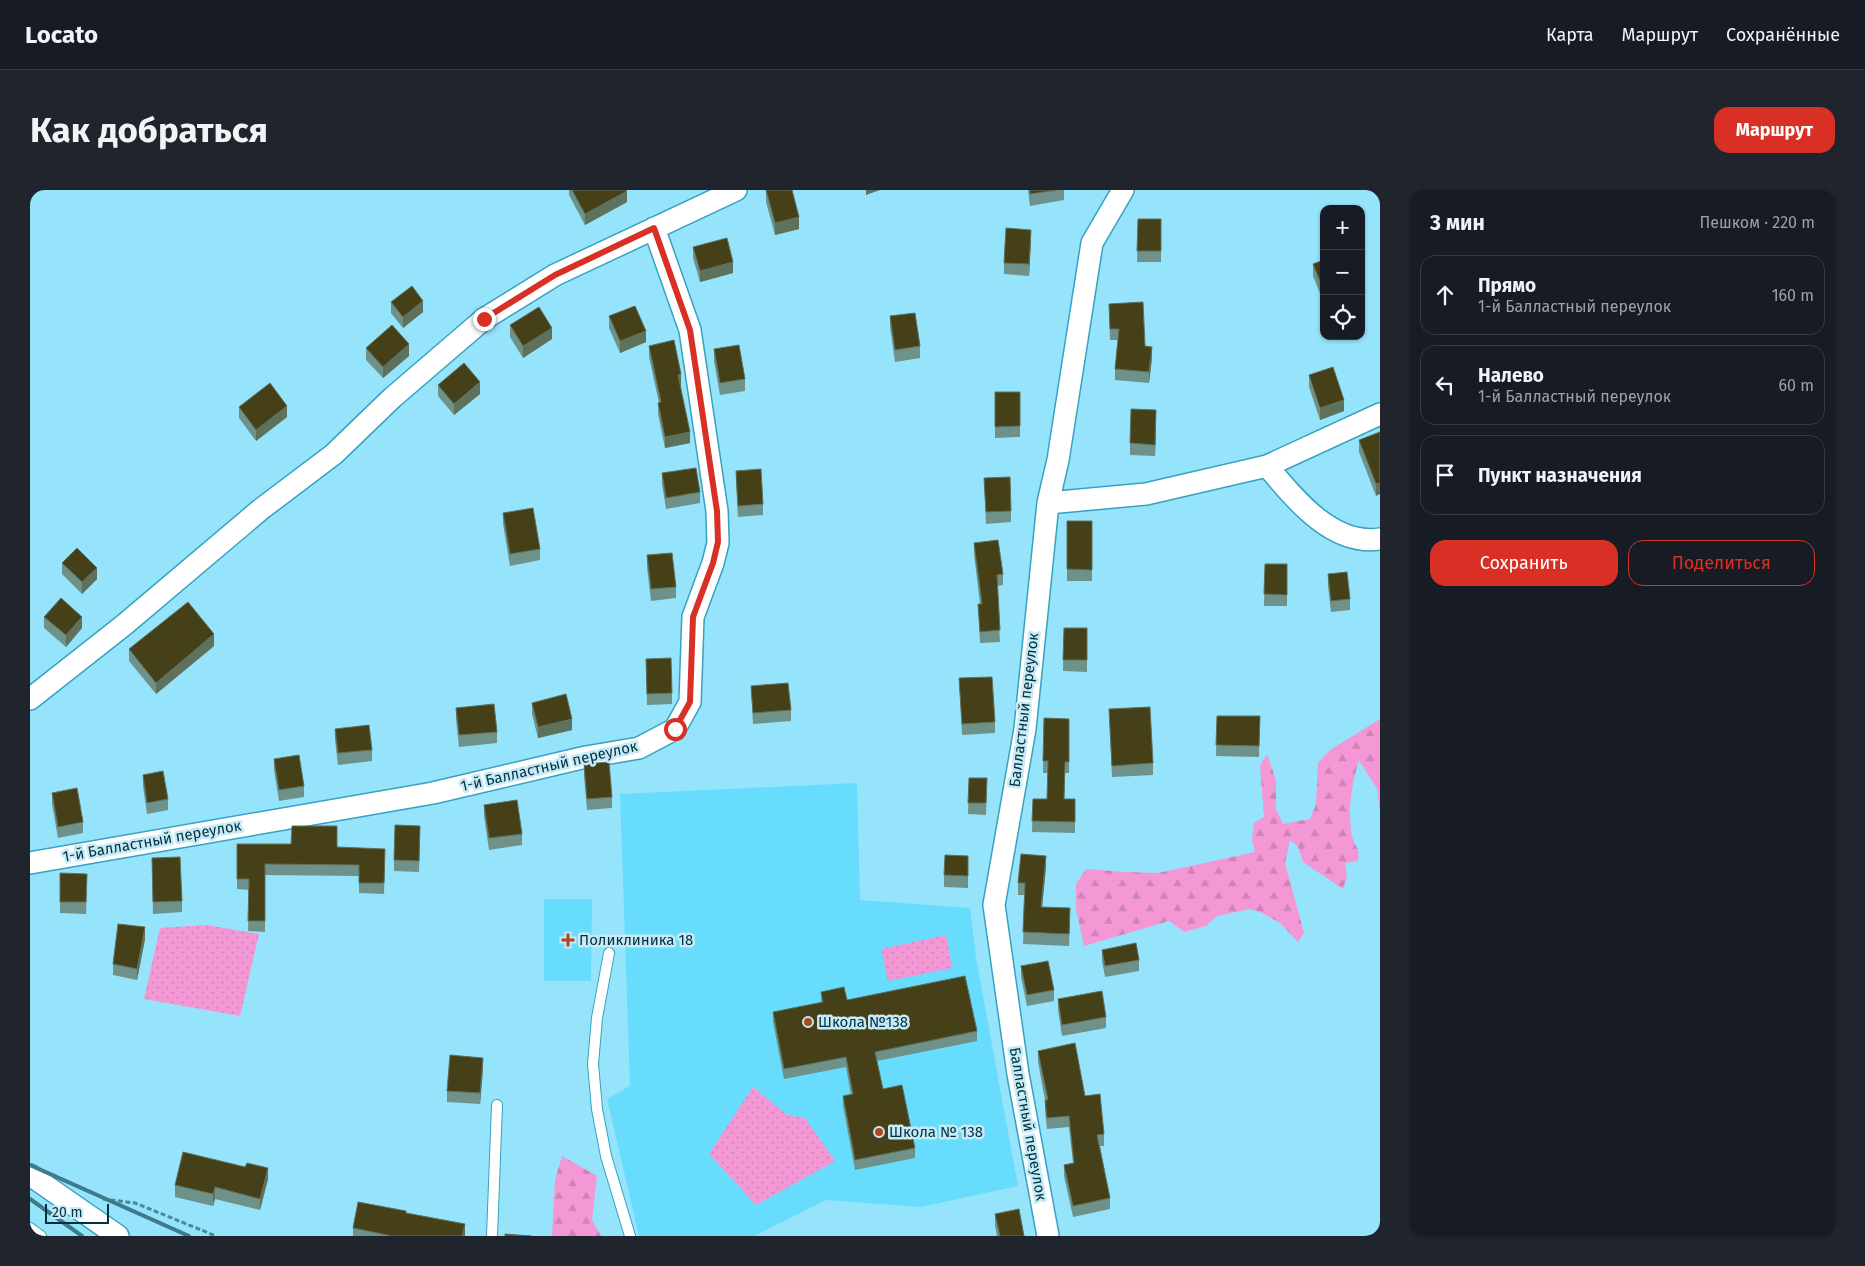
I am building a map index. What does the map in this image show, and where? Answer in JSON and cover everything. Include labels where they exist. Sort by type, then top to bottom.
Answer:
[{"type":"street","points":[[30,699],[124,625],[260,510],[334,454],[392,398],[484,319],[555,275],[736,190]]},
{"type":"street","name":"Балластный переулок","points":[[1048,1236],[1018,1074],[994,905],[1025,729],[1048,503],[1058,460],[1092,243],[1123,190]]},
{"type":"street","name":"1-й Балластный переулок","points":[[30,863],[432,793],[586,757],[639,748],[675,729],[690,702],[693,617],[713,563],[718,542],[717,511],[690,330],[654,228]]},
{"type":"street","points":[[1048,503],[1146,494],[1267,466],[1380,414]]},
{"type":"street","points":[[1267,466],[1293,498],[1334,531],[1368,541],[1380,539]]},
{"type":"street","points":[[30,1175],[118,1236]]},
{"type":"lane","points":[[609,953],[597,1018],[592,1064],[597,1109],[606,1156],[630,1236]]},
{"type":"lane","points":[[492,1236],[497,1105]]},
{"type":"lane","points":[[30,1228],[41,1236]]},
{"type":"path","points":[[70,1202],[107,1199],[135,1203],[216,1236]]},
{"type":"shaded area","name":"Школа №138","points":[[857,783],[860,900],[970,908],[976,958],[1018,1186],[921,1207],[826,1200],[754,1236],[639,1236],[607,1099],[630,1086],[620,794]]},
{"type":"shaded area","name":"Поликлиника 18","points":[[544,899],[592,899],[591,981],[544,981]]},
{"type":"green space","points":[[1380,719],[1380,813],[1377,789],[1359,760],[1352,788],[1350,807],[1351,826],[1353,839],[1358,849],[1358,861],[1345,863],[1347,877],[1343,889],[1303,862],[1298,847],[1290,840],[1285,863],[1304,933],[1298,942],[1280,923],[1260,912],[1250,909],[1217,916],[1206,926],[1184,932],[1169,921],[1084,946],[1076,909],[1076,884],[1086,869],[1158,873],[1255,852],[1252,840],[1254,823],[1264,817],[1260,766],[1267,754],[1276,780],[1276,809],[1283,824],[1310,819],[1316,804],[1318,763],[1330,750]]},
{"type":"green space","points":[[206,925],[259,934],[240,1016],[144,999],[160,928]]},
{"type":"green space","points":[[946,935],[952,968],[888,981],[881,949]]},
{"type":"green space","points":[[753,1087],[787,1115],[805,1118],[835,1161],[756,1205],[709,1154]]},
{"type":"green space","points":[[562,1156],[597,1176],[592,1220],[601,1236],[552,1236],[555,1180]]},
{"type":"building","points":[[572,190],[626,190],[627,191],[585,214]]},
{"type":"building","points":[[766,190],[792,190],[799,217],[775,223]]},
{"type":"building","points":[[1030,190],[1057,190],[1030,194]]},
{"type":"building","points":[[1138,219],[1161,219],[1161,251],[1137,251]]},
{"type":"building","points":[[1006,228],[1031,230],[1029,264],[1004,263]]},
{"type":"building","points":[[727,238],[733,262],[700,271],[693,247]]},
{"type":"building","points":[[1320,261],[1320,281],[1313,264]]},
{"type":"building","points":[[412,286],[423,301],[403,317],[391,302]]},
{"type":"building","points":[[1143,302],[1145,346],[1152,347],[1149,372],[1115,369],[1119,329],[1110,329],[1109,304]]},
{"type":"building","points":[[635,306],[646,331],[620,341],[609,316]]},
{"type":"building","points":[[539,307],[552,328],[523,346],[510,325]]},
{"type":"building","points":[[915,313],[920,346],[895,350],[890,316]]},
{"type":"building","points":[[392,325],[409,344],[383,367],[366,348]]},
{"type":"building","points":[[674,340],[681,374],[678,375],[690,432],[665,437],[658,403],[661,402],[649,346]]},
{"type":"building","points":[[739,345],[745,379],[720,383],[714,349]]},
{"type":"building","points":[[464,363],[480,382],[454,404],[438,385]]},
{"type":"building","points":[[1333,367],[1344,400],[1320,408],[1309,375]]},
{"type":"building","points":[[270,383],[287,406],[256,430],[239,407]]},
{"type":"building","points":[[995,392],[1020,392],[1020,426],[995,427]]},
{"type":"building","points":[[1131,409],[1156,410],[1155,445],[1130,443]]},
{"type":"building","points":[[1380,432],[1380,483],[1376,484],[1359,440]]},
{"type":"building","points":[[696,468],[700,492],[666,498],[662,473]]},
{"type":"building","points":[[761,469],[763,504],[738,506],[736,471]]},
{"type":"building","points":[[1010,477],[1011,511],[986,512],[984,478]]},
{"type":"building","points":[[533,508],[540,549],[510,554],[503,513]]},
{"type":"building","points":[[1067,521],[1092,521],[1092,570],[1067,569]]},
{"type":"building","points":[[998,540],[1003,574],[997,575],[1000,630],[980,632],[978,604],[982,604],[974,543]]},
{"type":"building","points":[[77,548],[97,568],[82,582],[62,563]]},
{"type":"building","points":[[672,553],[676,587],[651,589],[647,555]]},
{"type":"building","points":[[1265,564],[1287,564],[1287,595],[1264,594]]},
{"type":"building","points":[[1347,572],[1350,599],[1331,601],[1328,574]]},
{"type":"building","points":[[61,598],[82,617],[66,635],[44,617]]},
{"type":"building","points":[[188,602],[214,634],[156,683],[129,649]]},
{"type":"building","points":[[1064,628],[1087,628],[1087,660],[1063,660]]},
{"type":"building","points":[[671,658],[672,693],[647,694],[646,659]]},
{"type":"building","points":[[992,677],[995,722],[962,724],[959,678]]},
{"type":"building","points":[[788,683],[791,710],[753,713],[751,686]]},
{"type":"building","points":[[566,694],[572,719],[538,727],[532,703]]},
{"type":"building","points":[[494,704],[497,732],[459,735],[456,708]]},
{"type":"building","points":[[1150,707],[1153,763],[1112,766],[1109,709]]},
{"type":"building","points":[[1217,716],[1260,716],[1259,746],[1216,745]]},
{"type":"building","points":[[1044,718],[1069,719],[1069,762],[1065,762],[1064,799],[1075,799],[1075,822],[1032,821],[1033,799],[1047,799],[1048,761],[1043,761]]},
{"type":"building","points":[[369,725],[372,750],[338,753],[335,729]]},
{"type":"building","points":[[299,755],[304,786],[279,790],[274,759]]},
{"type":"building","points":[[609,762],[612,797],[587,799],[584,764]]},
{"type":"building","points":[[163,771],[168,799],[147,803],[143,775]]},
{"type":"building","points":[[969,778],[987,778],[986,803],[968,803]]},
{"type":"building","points":[[77,788],[83,822],[58,827],[52,793]]},
{"type":"building","points":[[517,800],[522,834],[489,838],[484,805]]},
{"type":"building","points":[[395,825],[420,826],[419,861],[394,860]]},
{"type":"building","points":[[292,826],[337,826],[337,847],[385,849],[384,883],[359,883],[359,865],[265,864],[265,921],[248,921],[249,879],[237,879],[237,844],[291,844]]},
{"type":"building","points":[[1021,854],[1046,856],[1041,907],[1070,908],[1069,934],[1023,932],[1025,883],[1018,883]]},
{"type":"building","points":[[945,855],[968,856],[968,876],[944,875]]},
{"type":"building","points":[[180,857],[182,901],[153,902],[152,858]]},
{"type":"building","points":[[60,873],[87,874],[86,902],[60,902]]},
{"type":"building","points":[[118,924],[145,927],[137,969],[113,964]]},
{"type":"building","points":[[1136,943],[1139,960],[1105,966],[1102,950]]},
{"type":"building","points":[[1048,961],[1054,990],[1027,995],[1021,966]]},
{"type":"building","points":[[965,976],[977,1031],[875,1052],[883,1089],[902,1085],[915,1148],[855,1160],[843,1096],[853,1094],[846,1057],[784,1069],[773,1012],[823,1002],[821,992],[844,987],[847,1000]]},
{"type":"building","points":[[1102,991],[1106,1017],[1062,1025],[1058,999]]},
{"type":"building","points":[[1075,1043],[1085,1096],[1100,1094],[1104,1134],[1097,1135],[1110,1198],[1073,1206],[1064,1165],[1074,1163],[1069,1116],[1047,1118],[1045,1100],[1048,1100],[1038,1051]]},
{"type":"building","points":[[450,1055],[483,1058],[480,1093],[447,1091]]},
{"type":"building","points":[[183,1152],[245,1167],[247,1163],[268,1168],[260,1199],[215,1187],[213,1194],[175,1185]]},
{"type":"building","points":[[358,1202],[465,1224],[462,1236],[392,1236],[353,1228]]},
{"type":"building","points":[[1019,1209],[1024,1236],[1000,1236],[995,1214]]},
{"type":"building","points":[[505,1234],[531,1236],[505,1236]]},
{"type":"railway","points":[[30,1165],[189,1236]]},
{"type":"railway","points":[[30,1199],[82,1236]]},
{"type":"place","name":"Поликлиника 18","points":[[568,940]]},
{"type":"place","name":"Школа №138","points":[[808,1022]]},
{"type":"place","name":"Школа № 138","points":[[879,1132]]},
{"type":"route","points":[[484,319],[555,275],[654,228],[690,330],[717,511],[718,542],[713,563],[693,617],[690,702],[675,729]]}]
